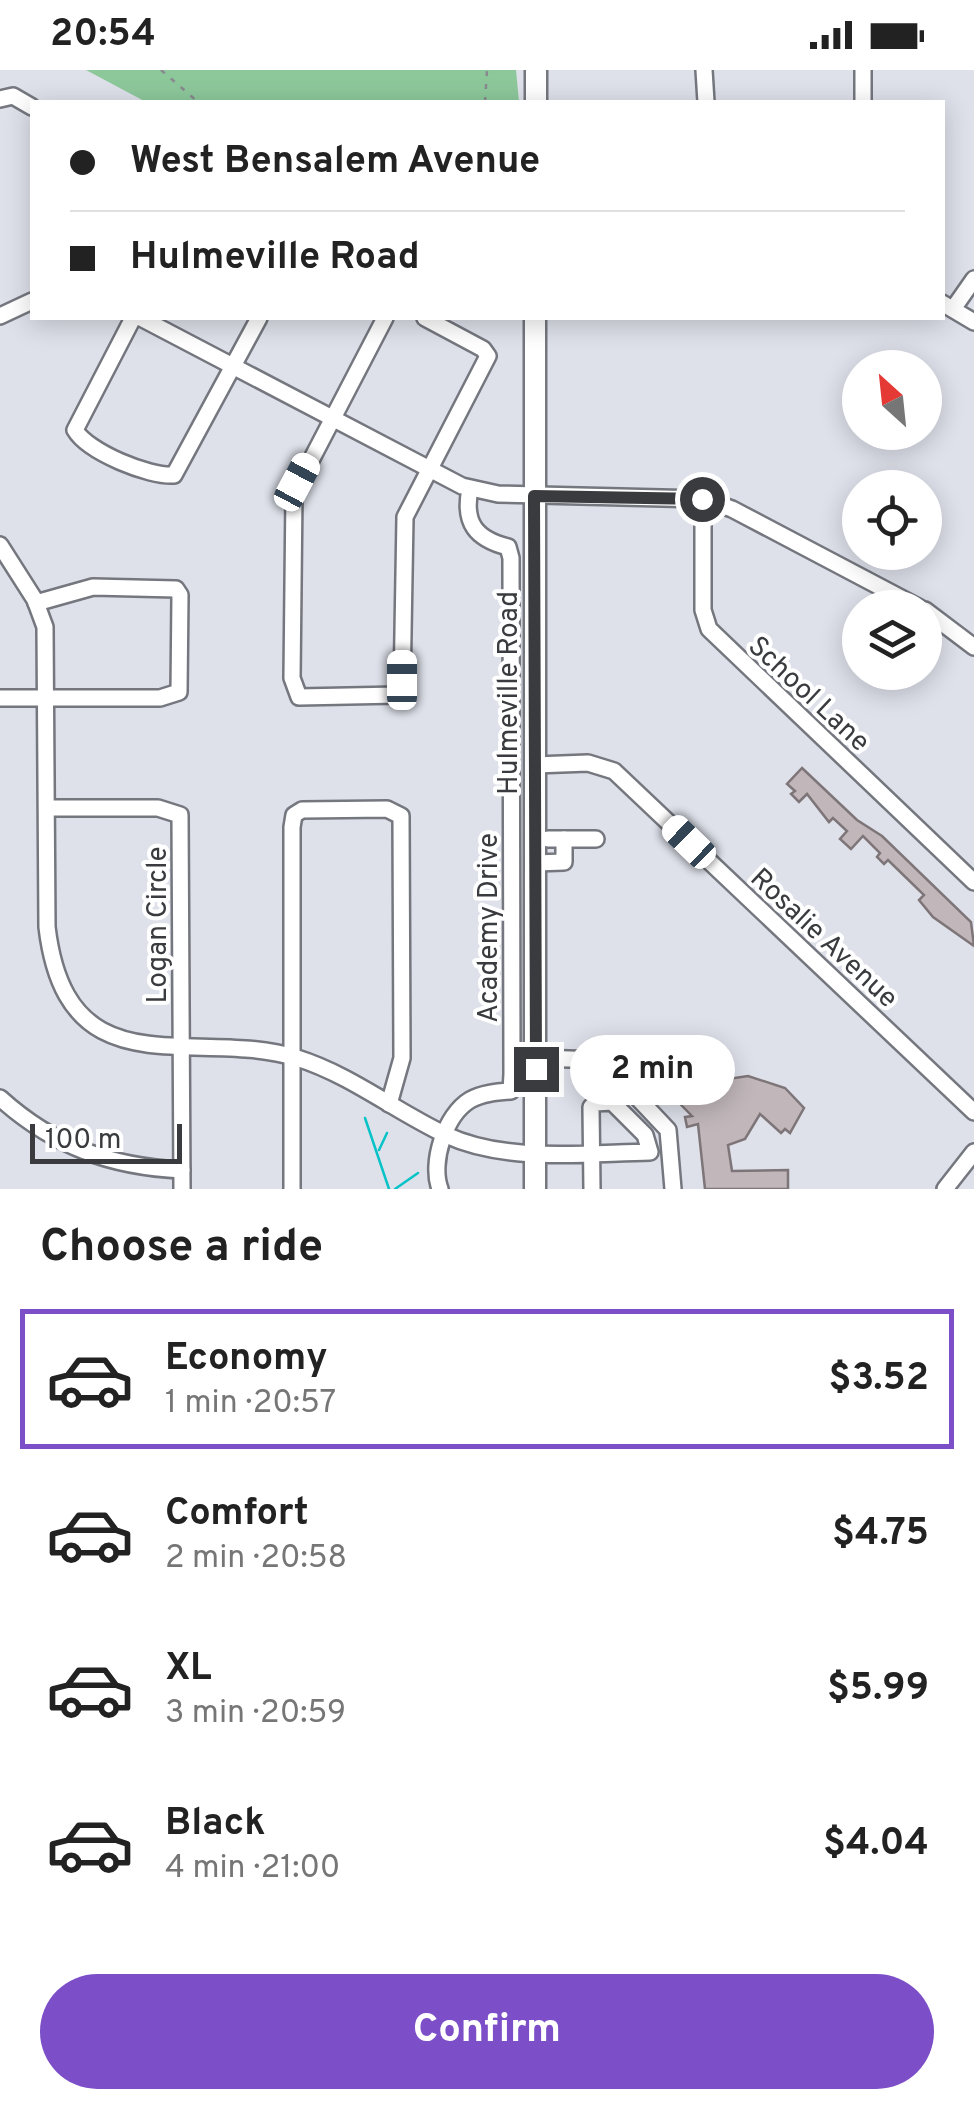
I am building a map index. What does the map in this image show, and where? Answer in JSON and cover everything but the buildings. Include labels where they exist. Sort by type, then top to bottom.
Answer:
[{"type":"main road","points":[[536,70],[536,100]]},
{"type":"main road","name":"Hulmeville Road","points":[[535,1189],[536,320]]},
{"type":"street","points":[[704,70],[706,100]]},
{"type":"street","points":[[863,70],[863,100]]},
{"type":"street","points":[[0,99],[13,96],[30,106]]},
{"type":"street","points":[[974,279],[948,306],[974,322]]},
{"type":"street","points":[[0,316],[30,302]]},
{"type":"street","points":[[132,320],[75,430],[89,444],[144,473],[174,475],[258,320]]},
{"type":"street","points":[[146,320],[470,489],[534,496],[702,499],[732,509],[886,590]]},
{"type":"street","points":[[384,320],[294,492],[292,678],[299,697],[400,694],[402,529],[408,507],[488,356],[484,349],[429,320]]},
{"type":"street","name":"Academy Drive","points":[[446,1135],[455,1114],[468,1101],[510,1092],[511,558],[508,547],[487,542],[474,530],[467,510],[470,489]]},
{"type":"street","name":"School Lane","points":[[702,499],[703,610],[709,629],[974,882]]},
{"type":"street","points":[[0,545],[36,603],[46,638],[46,926],[53,961],[67,993],[86,1016],[117,1038],[148,1048],[256,1050],[293,1057],[339,1075],[446,1135],[481,1147],[534,1152],[592,1153],[650,1152],[644,1135],[612,1102],[592,1105],[592,1153],[592,1189]]},
{"type":"street","points":[[0,698],[177,695],[181,683],[180,595],[168,588],[93,587],[36,603]]},
{"type":"street","points":[[942,624],[974,647]]},
{"type":"street","name":"Rosalie Avenue","points":[[535,765],[588,764],[614,772],[974,1112]]},
{"type":"street","name":"Logan Circle","points":[[47,808],[158,808],[180,815],[181,1049]]},
{"type":"street","points":[[292,1189],[294,816],[313,810],[397,810],[402,833],[402,1058],[389,1104]]},
{"type":"street","points":[[536,863],[564,862],[556,838],[596,839]]},
{"type":"street","points":[[181,1049],[182,1189]]},
{"type":"street","points":[[536,1058],[602,1060],[668,1130],[673,1189]]},
{"type":"street","points":[[0,1098],[39,1130],[82,1152],[130,1166],[182,1170]]},
{"type":"street","points":[[440,1189],[436,1164],[446,1135]]},
{"type":"street","points":[[945,1189],[974,1152]]},
{"type":"path","points":[[162,70],[196,100]]},
{"type":"path","points":[[485,100],[488,70]]},
{"type":"green space","points":[[86,70],[516,70],[519,100],[142,100]]},
{"type":"waterway","points":[[365,1118],[389,1189]]},
{"type":"waterway","points":[[379,1150],[387,1133]]},
{"type":"waterway","points":[[395,1189],[418,1173]]},
{"type":"route","points":[[536,1069],[534,496],[702,499]]}]
